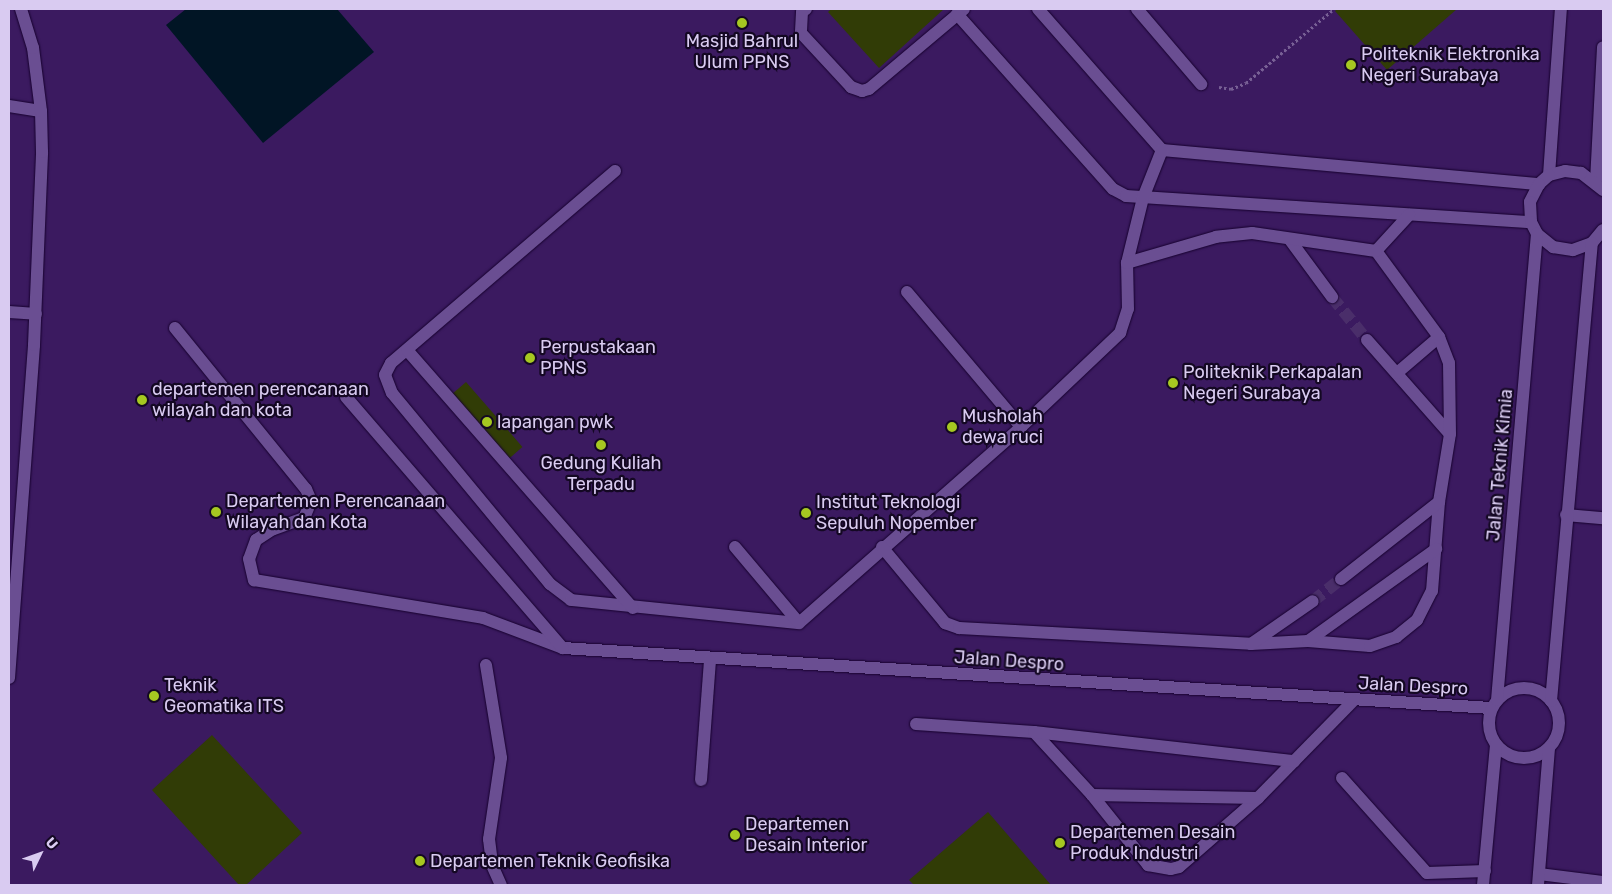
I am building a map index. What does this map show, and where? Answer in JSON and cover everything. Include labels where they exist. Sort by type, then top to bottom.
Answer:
[{"type":"lane","points":[[9,678],[36,314],[41,111],[33,48],[21,9]]},
{"type":"lane","points":[[806,9],[802,12],[801,34],[852,87],[862,91],[869,90],[960,12],[1113,189],[1126,196],[1409,215],[1534,228],[1553,247],[1573,250],[1592,243],[1603,230]]},
{"type":"lane","points":[[1038,9],[1162,150],[1539,184],[1549,175],[1565,170],[1581,172],[1599,186]]},
{"type":"lane","points":[[1137,9],[1201,84]]},
{"type":"lane","points":[[1549,175],[1560,9]]},
{"type":"lane","points":[[1599,186],[1603,47]]},
{"type":"lane","points":[[9,106],[41,111]]},
{"type":"lane","points":[[615,171],[391,363],[385,376],[392,393],[550,584],[571,600],[634,608],[799,623],[882,547],[1021,427],[1120,333],[1128,309],[1127,263],[1143,198],[1162,150]]},
{"type":"lane","name":"Jalan Teknik Kimia","points":[[1494,704],[1534,228],[1530,202],[1539,184]]},
{"type":"lane","points":[[1376,251],[1409,215]]},
{"type":"lane","points":[[882,547],[945,623],[959,628],[1252,644],[1308,641],[1370,646],[1396,637],[1417,620],[1429,602],[1436,549],[1439,502],[1450,434],[1449,363],[1439,337],[1376,251],[1252,233],[1232,234],[1127,263]]},
{"type":"lane","points":[[1290,240],[1332,297]]},
{"type":"lane","points":[[1592,243],[1566,515],[1551,701],[1559,724],[1549,748],[1539,880],[1603,882]]},
{"type":"lane","points":[[907,292],[1021,427]]},
{"type":"lane","points":[[9,312],[36,314]]},
{"type":"lane","name":"Jalan Despro","points":[[174,328],[306,489],[311,501],[304,518],[273,529],[256,540],[249,559],[254,580],[484,618],[526,637],[563,648],[1354,700],[1494,704]]},
{"type":"lane","points":[[1397,373],[1439,337]]},
{"type":"lane","points":[[1367,340],[1450,434]]},
{"type":"lane","points":[[407,350],[634,608]]},
{"type":"lane","points":[[346,397],[563,648]]},
{"type":"lane","points":[[1341,579],[1439,502]]},
{"type":"lane","points":[[1566,515],[1603,518]]},
{"type":"lane","points":[[735,547],[799,623]]},
{"type":"lane","points":[[1308,641],[1436,549]]},
{"type":"lane","points":[[1252,644],[1313,601]]},
{"type":"lane","points":[[701,780],[710,659]]},
{"type":"lane","points":[[486,665],[501,758],[489,839],[492,865],[501,885]]},
{"type":"lane","points":[[1549,748],[1537,756],[1523,758],[1508,754],[1496,745],[1490,734],[1494,704],[1509,691],[1524,688],[1539,691],[1551,701]]},
{"type":"lane","points":[[1034,732],[1092,795],[1148,865],[1163,870],[1179,867],[1258,798],[1354,700]]},
{"type":"lane","points":[[916,724],[1034,732],[1294,761]]},
{"type":"lane","points":[[1483,885],[1496,745]]},
{"type":"lane","points":[[1342,778],[1427,879],[1485,871]]},
{"type":"lane","points":[[1092,795],[1258,798]]},
{"type":"path","points":[[1201,84],[1231,90],[1246,84],[1334,9]]},
{"type":"shaded area","name":"Institut Teknologi Sepuluh Nopember","points":[[9,9],[1603,9],[1603,885],[9,885]]},
{"type":"green space","points":[[831,9],[944,9],[879,68],[828,12]]},
{"type":"green space","points":[[1337,9],[1457,9],[1387,70],[1335,11]]},
{"type":"green space","name":"lapangan pwk","points":[[466,382],[522,447],[507,461],[450,396]]},
{"type":"green space","points":[[212,735],[302,833],[246,885],[239,885],[152,790]]},
{"type":"green space","points":[[988,812],[1051,885],[914,885],[909,880]]},
{"type":"water","points":[[186,9],[337,9],[374,52],[263,143],[166,25]]},
{"type":"tunnel","points":[[1332,297],[1367,340]]},
{"type":"tunnel","points":[[1313,601],[1341,579]]},
{"type":"place","name":"Masjid Bahrul Ulum PPNS","points":[[742,23]]},
{"type":"place","name":"Politeknik Elektronika Negeri Surabaya","points":[[1351,65]]},
{"type":"place","name":"Perpustakaan PPNS","points":[[530,358]]},
{"type":"place","name":"Politeknik Perkapalan Negeri Surabaya","points":[[1173,383]]},
{"type":"place","name":"departemen perencanaan wilayah dan kota","points":[[142,400]]},
{"type":"place","name":"lapangan pwk","points":[[487,422]]},
{"type":"place","name":"Musholah dewa ruci","points":[[952,427]]},
{"type":"place","name":"Gedung Kuliah Terpadu","points":[[601,445]]},
{"type":"place","name":"Departemen Perencanaan Wilayah dan Kota","points":[[216,512]]},
{"type":"place","name":"Institut Teknologi Sepuluh Nopember","points":[[806,513]]},
{"type":"place","name":"Teknik Geomatika ITS","points":[[154,696]]},
{"type":"place","name":"Departemen Desain Interior","points":[[735,835]]},
{"type":"place","name":"Departemen Desain Produk Industri","points":[[1060,843]]},
{"type":"place","name":"Departemen Teknik Geofisika","points":[[420,861]]}]
